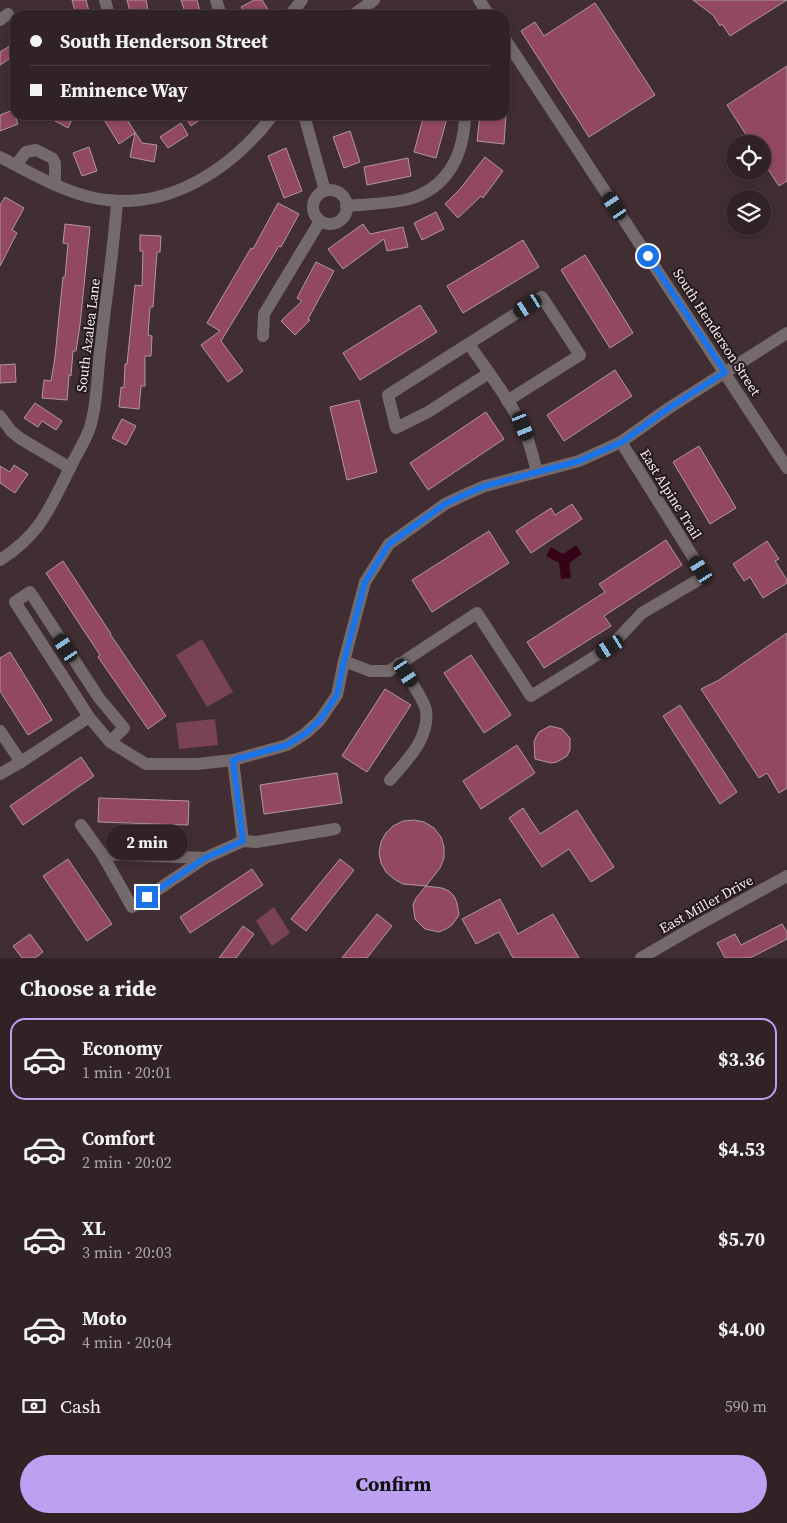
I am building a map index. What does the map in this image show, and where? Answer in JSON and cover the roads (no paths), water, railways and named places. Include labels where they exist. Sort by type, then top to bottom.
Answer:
[{"type":"street","points":[[294,10],[302,0]]},
{"type":"street","points":[[359,10],[374,0]]},
{"type":"street","name":"South Henderson Street","points":[[510,47],[787,468]]},
{"type":"street","points":[[0,156],[55,184],[94,198],[117,201],[145,200],[176,191],[206,177],[241,152],[269,120]]},
{"type":"street","points":[[305,120],[324,191]]},
{"type":"street","points":[[346,206],[404,200],[420,195],[436,185],[447,175],[457,159],[464,139],[465,120]]},
{"type":"street","points":[[16,165],[26,152],[36,150],[52,158],[55,163],[55,184]]},
{"type":"street","points":[[324,191],[339,193],[343,197],[346,206],[344,216],[336,223],[320,221],[314,213],[314,202],[324,191]]},
{"type":"street","name":"South Azalea Lane","points":[[0,560],[17,548],[37,529],[86,439],[94,413],[117,201]]},
{"type":"street","points":[[263,336],[264,314],[320,221]]},
{"type":"street","points":[[489,373],[428,412],[396,428],[388,395],[542,297],[580,354],[508,401]]},
{"type":"street","points":[[110,742],[124,728],[100,698],[30,592],[15,602],[89,717],[110,742],[146,764],[197,764],[233,760],[287,745],[306,733],[320,720],[337,695],[365,582],[389,544],[445,504],[464,495],[485,486],[579,461],[622,442],[669,408],[787,333]]},
{"type":"street","points":[[469,344],[523,426],[537,472]]},
{"type":"street","points":[[0,416],[11,431],[21,439],[70,468]]},
{"type":"street","name":"East Alpine Trail","points":[[344,661],[370,671],[389,671],[477,614],[531,696],[610,647],[642,613],[705,576],[622,442]]},
{"type":"street","points":[[390,780],[416,749],[425,724],[426,709],[399,664]]},
{"type":"street","points":[[0,774],[89,717]]},
{"type":"street","points":[[0,731],[21,762]]},
{"type":"street","points":[[233,760],[243,841]]},
{"type":"street","points":[[81,825],[102,854],[132,907],[205,858],[243,841],[256,842],[335,829]]},
{"type":"street","points":[[102,854],[205,858]]},
{"type":"street","name":"East Miller Drive","points":[[641,958],[787,876]]}]
